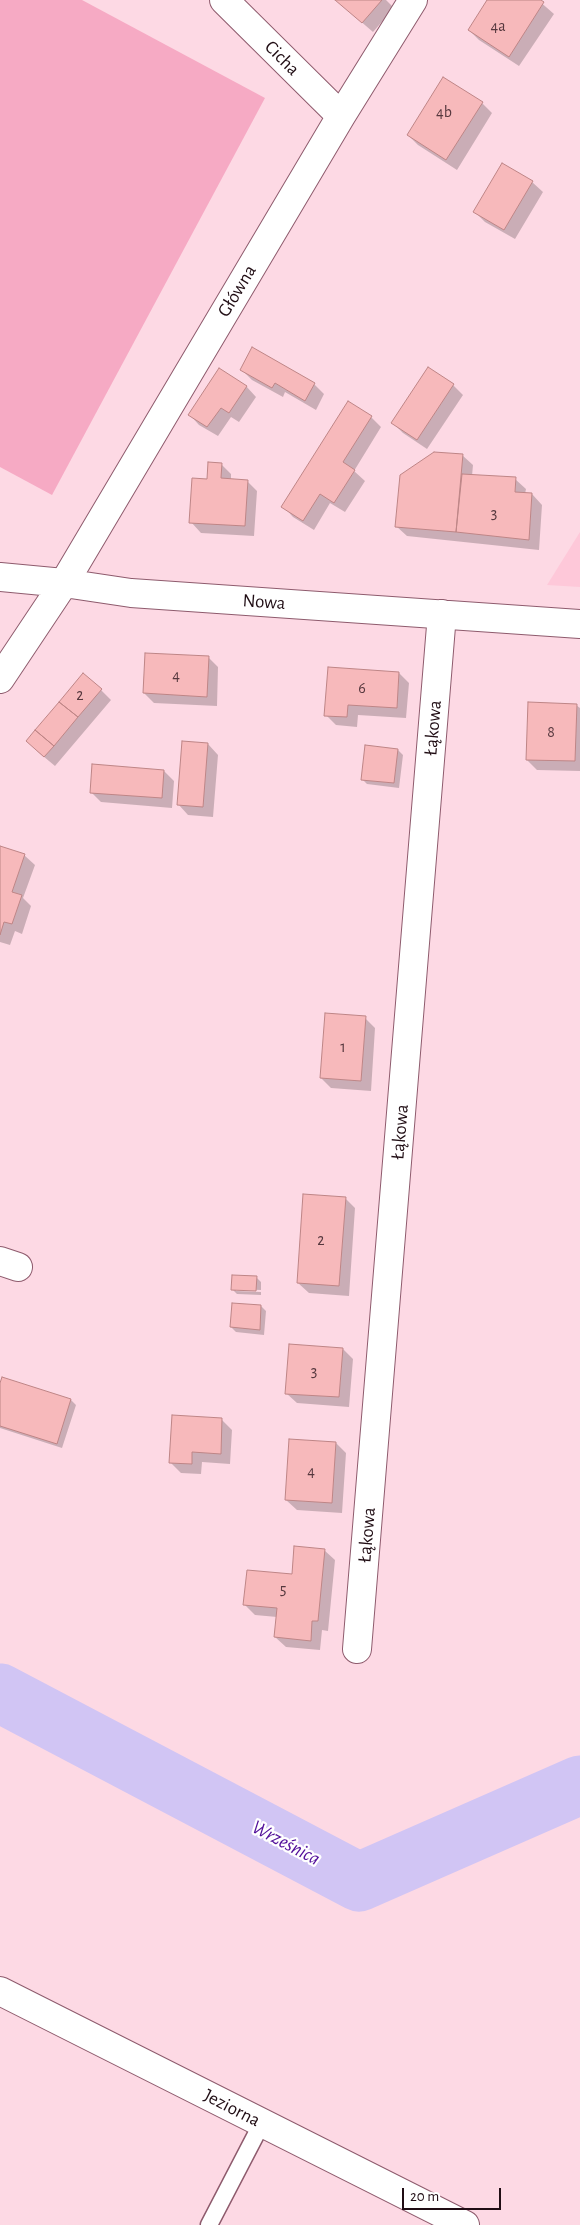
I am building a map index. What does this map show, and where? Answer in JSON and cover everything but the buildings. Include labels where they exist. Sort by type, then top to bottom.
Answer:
[{"type":"street","name":"Cicha","points":[[224,0],[341,116]]},
{"type":"street","name":"Główna","points":[[64,583],[341,116],[413,0]]},
{"type":"street","name":"Nowa","points":[[0,578],[64,583],[132,593],[580,624]]},
{"type":"street","points":[[0,679],[64,583]]},
{"type":"street","name":"Łąkowa","points":[[357,1650],[442,614]]},
{"type":"street","name":"Jeziorna","points":[[0,1991],[464,2225]]},
{"type":"lane","points":[[209,2225],[262,2123]]},
{"type":"shaded area","points":[[0,0],[82,0],[265,98],[52,495],[0,467]]},
{"type":"shaded area","points":[[580,532],[580,587],[547,585]]},
{"type":"waterway","name":"Wrześnica","points":[[0,1693],[359,1882],[580,1785]]}]
